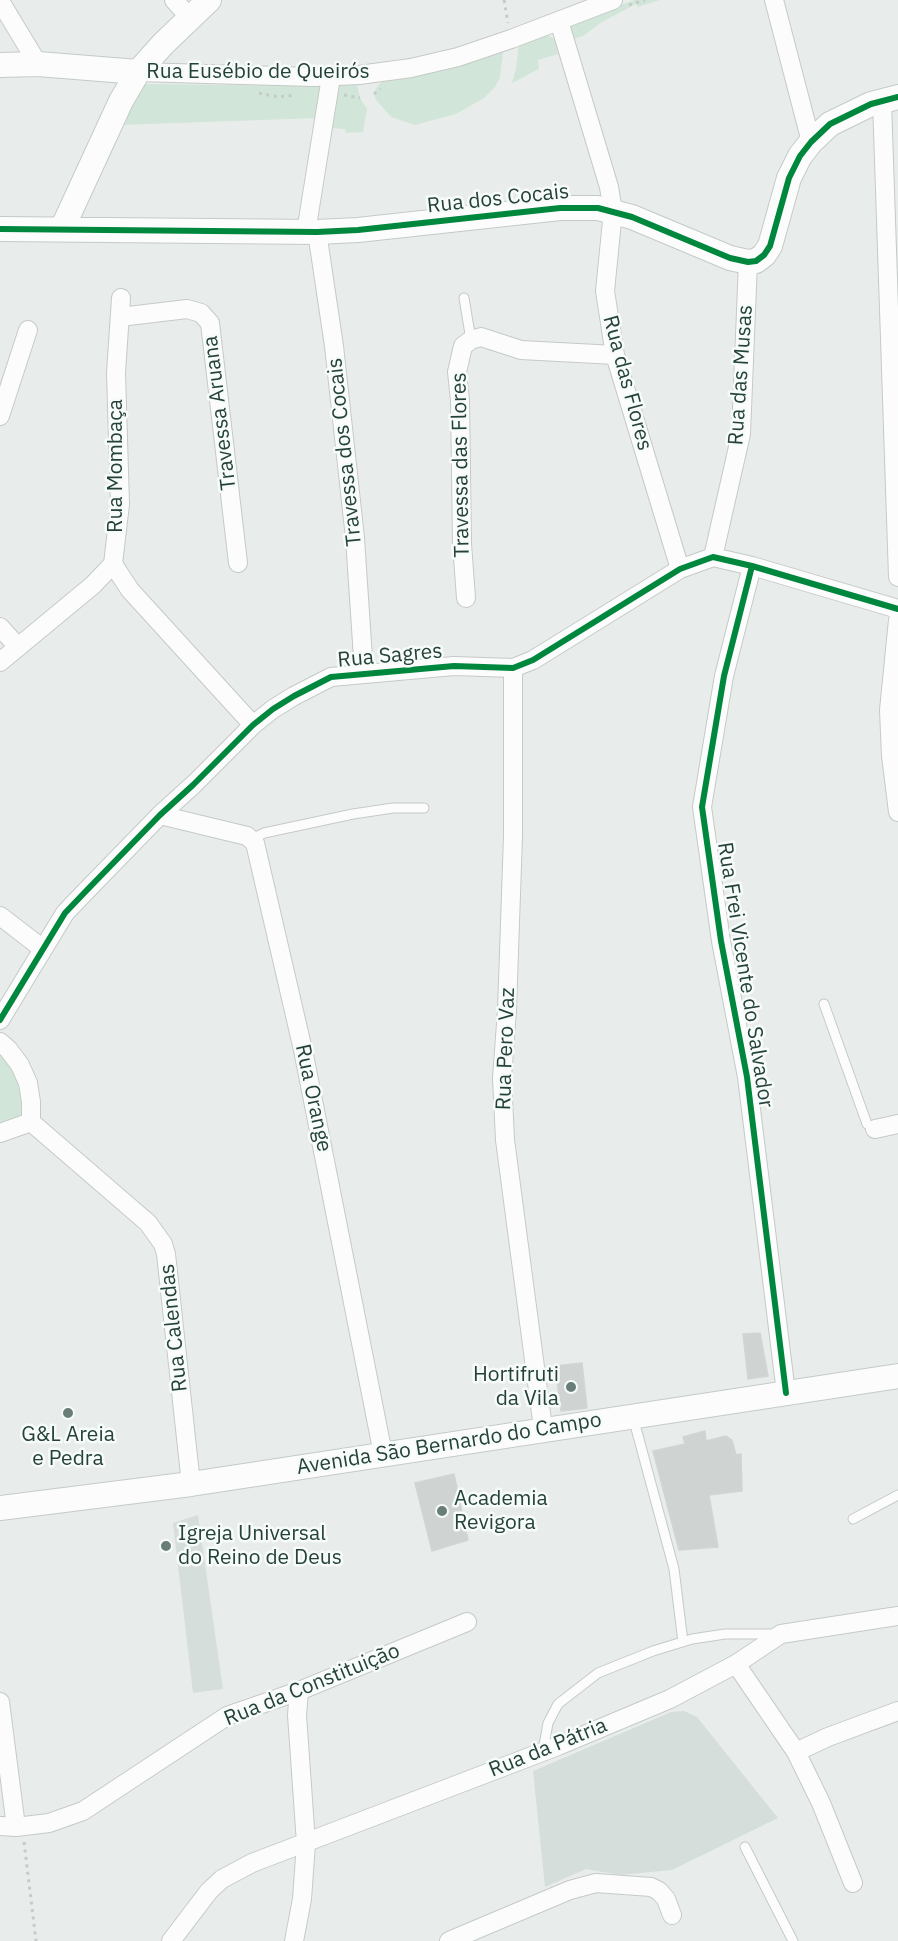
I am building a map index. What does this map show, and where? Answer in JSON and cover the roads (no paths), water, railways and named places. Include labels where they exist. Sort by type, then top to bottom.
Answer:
[{"type":"street","points":[[174,0],[190,18]]},
{"type":"street","points":[[62,230],[121,101],[138,72],[163,44],[209,0]]},
{"type":"street","name":"Rua Eusébio de Queirós","points":[[0,65],[38,64],[333,85],[458,57],[613,0]]},
{"type":"street","points":[[774,0],[811,142]]},
{"type":"street","points":[[0,1],[38,64]]},
{"type":"street","name":"Rua das Flores","points":[[559,21],[609,187],[613,212],[605,291],[615,355],[680,569]]},
{"type":"street","name":"Travessa dos Cocais","points":[[333,85],[311,232],[334,346],[355,538],[364,673]]},
{"type":"street","points":[[748,262],[756,261],[770,246],[789,178],[800,156],[811,142],[830,124],[871,104],[890,99],[898,577]]},
{"type":"street","name":"Rua dos Cocais","points":[[0,229],[311,232],[358,230],[560,208],[598,208],[632,217],[739,261],[748,262]]},
{"type":"street","name":"Rua das Musas","points":[[713,557],[741,434],[748,262]]},
{"type":"street","name":"Rua Mombaça","points":[[121,298],[116,374],[120,504],[113,564],[130,590],[253,725]]},
{"type":"street","name":"Travessa Aruana","points":[[120,317],[187,309],[201,314],[210,323],[238,563]]},
{"type":"street","points":[[0,416],[28,330]]},
{"type":"street","points":[[471,340],[481,337],[521,350],[615,355]]},
{"type":"street","name":"Travessa das Flores","points":[[466,598],[462,544],[460,400],[457,372],[464,346],[471,340]]},
{"type":"street","points":[[713,557],[752,566],[898,609]]},
{"type":"street","name":"Rua Sagres","points":[[2,1012],[65,913],[160,815],[253,725],[280,705],[331,677],[454,666],[513,668],[533,660],[680,569],[713,557]]},
{"type":"street","points":[[0,662],[93,585],[113,564]]},
{"type":"street","name":"Rua Frei Vicente do Salvador","points":[[752,566],[724,676],[702,807],[721,941],[747,1077],[786,1394]]},
{"type":"street","points":[[898,620],[889,710],[891,756],[898,812]]},
{"type":"street","points":[[0,627],[18,647]]},
{"type":"street","name":"Rua Pero Vaz","points":[[513,668],[513,836],[503,1088],[505,1140],[543,1428]]},
{"type":"street","points":[[160,815],[252,839]]},
{"type":"street","name":"Rua Orange","points":[[252,839],[259,857],[303,1050],[383,1454]]},
{"type":"street","points":[[0,916],[43,949]]},
{"type":"street","points":[[0,1042],[20,1065],[28,1083],[32,1102],[31,1122],[0,1133]]},
{"type":"street","name":"Rua Calendas","points":[[31,1122],[148,1223],[163,1244],[166,1254],[191,1484]]},
{"type":"street","points":[[875,1129],[898,1124]]},
{"type":"street","name":"Avenida São Bernardo do Campo","points":[[0,1508],[191,1484],[543,1428],[898,1376]]},
{"type":"street","points":[[781,1634],[898,1616]]},
{"type":"street","name":"Rua da Constituição","points":[[13,1826],[49,1823],[83,1811],[227,1716],[299,1691],[467,1622]]},
{"type":"street","name":"Rua da Pátria","points":[[171,1941],[209,1891],[222,1879],[252,1863],[543,1751],[670,1699],[736,1664],[781,1634]]},
{"type":"street","points":[[736,1664],[796,1752],[821,1803],[853,1883]]},
{"type":"street","points":[[294,1941],[302,1899],[306,1843],[297,1715],[299,1691]]},
{"type":"street","points":[[0,1702],[13,1826]]},
{"type":"street","points":[[796,1752],[828,1737],[898,1711]]},
{"type":"street","points":[[449,1941],[570,1890],[596,1883],[651,1887],[659,1891],[666,1899],[672,1915]]},
{"type":"lane","points":[[464,298],[471,340]]},
{"type":"lane","points":[[252,839],[264,833],[353,814],[393,808],[424,808]]},
{"type":"lane","points":[[824,1004],[867,1124],[875,1129]]},
{"type":"lane","points":[[632,1415],[674,1569],[683,1642]]},
{"type":"lane","points":[[853,1520],[898,1495]]},
{"type":"lane","points":[[543,1751],[548,1724],[558,1704],[598,1673],[653,1651],[683,1642],[725,1634],[781,1634]]},
{"type":"lane","points":[[745,1847],[793,1941]]},
{"type":"place","name":"Hortifruti da Vila","points":[[571,1387]]},
{"type":"place","name":"G&L Areia e Pedra","points":[[68,1413]]},
{"type":"place","name":"Academia Revigora","points":[[442,1511]]},
{"type":"place","name":"Igreja Universal do Reino de Deus","points":[[166,1546]]}]
